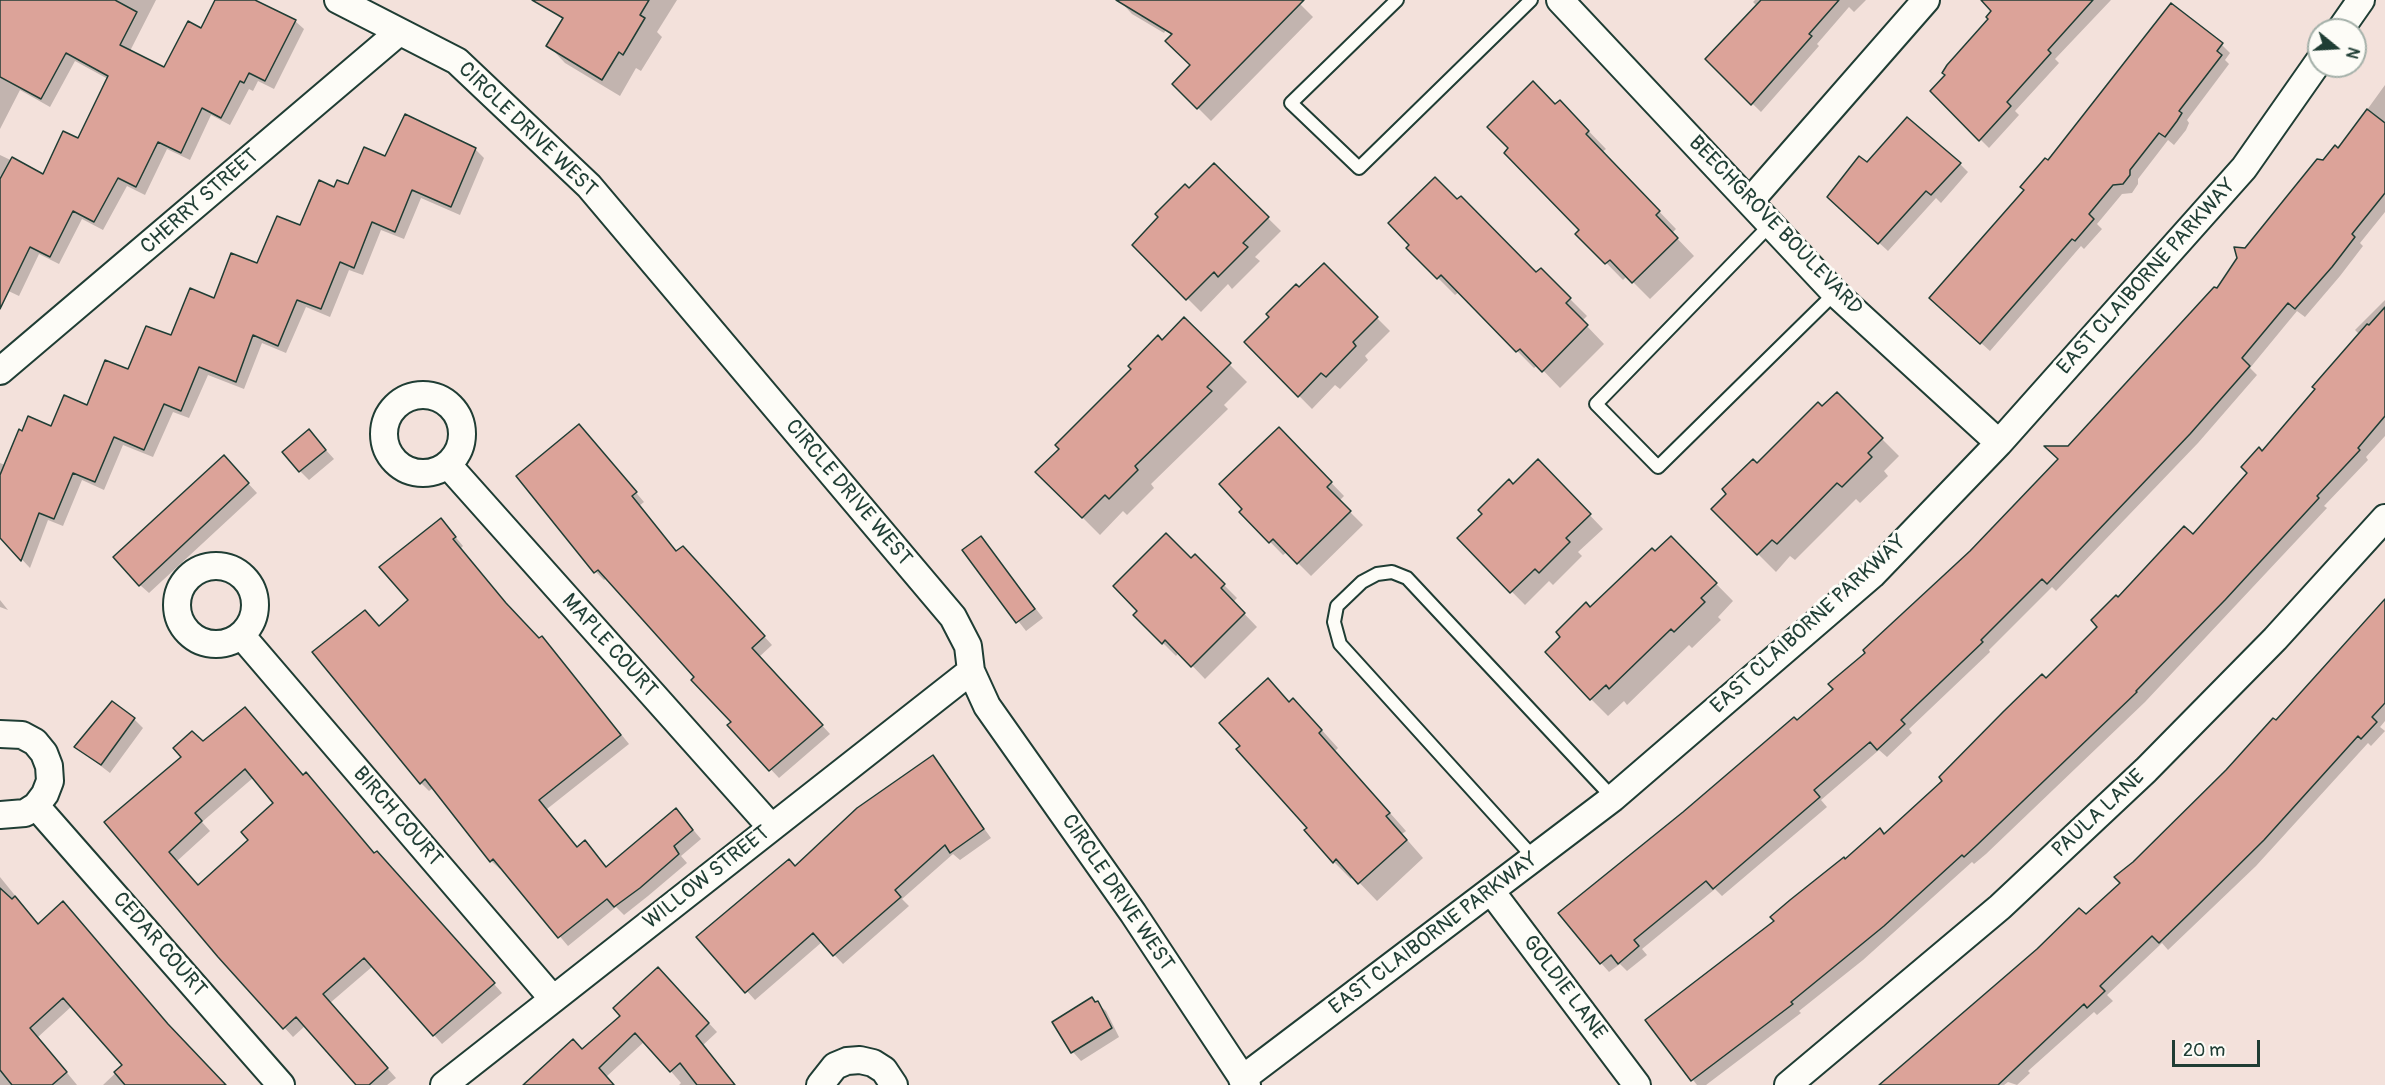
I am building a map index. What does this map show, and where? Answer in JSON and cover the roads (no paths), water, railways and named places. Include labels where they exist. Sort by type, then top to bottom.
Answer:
[{"type":"street","name":"CIRCLE DRIVE WEST","points":[[338,0],[457,61],[589,186],[953,617],[969,646],[971,671],[987,706],[1133,913],[1244,1082]]},
{"type":"street","name":"BEECHGROVE BOULEVARD","points":[[1560,0],[1772,223],[1835,293],[1999,443]]},
{"type":"street","points":[[1751,201],[1926,0]]},
{"type":"street","points":[[2348,18],[2361,0]]},
{"type":"street","name":"CHERRY STREET","points":[[0,371],[399,32]]},
{"type":"street","name":"EAST CLAIBORNE PARKWAY","points":[[1244,1082],[1613,798],[1872,575],[1999,443],[2244,168],[2307,78]]},
{"type":"street","name":"MAPLE COURT","points":[[448,465],[771,827]]},
{"type":"street","name":"PAULA LANE","points":[[1788,1085],[2000,907],[2146,770],[2275,639],[2385,518]]},
{"type":"street","name":"BIRCH COURT","points":[[241,635],[553,999]]},
{"type":"street","name":"WILLOW STREET","points":[[444,1085],[971,671]]},
{"type":"street","points":[[0,734],[22,735],[35,742],[44,753],[49,766],[50,781],[45,794],[36,806],[19,814],[0,815]]},
{"type":"street","name":"CEDAR COURT","points":[[36,806],[281,1085]]},
{"type":"street","name":"GOLDIE LANE","points":[[1491,891],[1637,1085]]},
{"type":"street","points":[[820,1085],[835,1066],[847,1061],[860,1060],[873,1063],[884,1070],[894,1085]]},
{"type":"lane","points":[[1397,0],[1291,103],[1359,168],[1531,0]]},
{"type":"lane","points":[[1772,223],[1596,404],[1658,467],[1835,293]]},
{"type":"lane","points":[[1534,858],[1340,644],[1334,622],[1336,606],[1362,582],[1377,574],[1392,572],[1407,578],[1613,798]]}]
